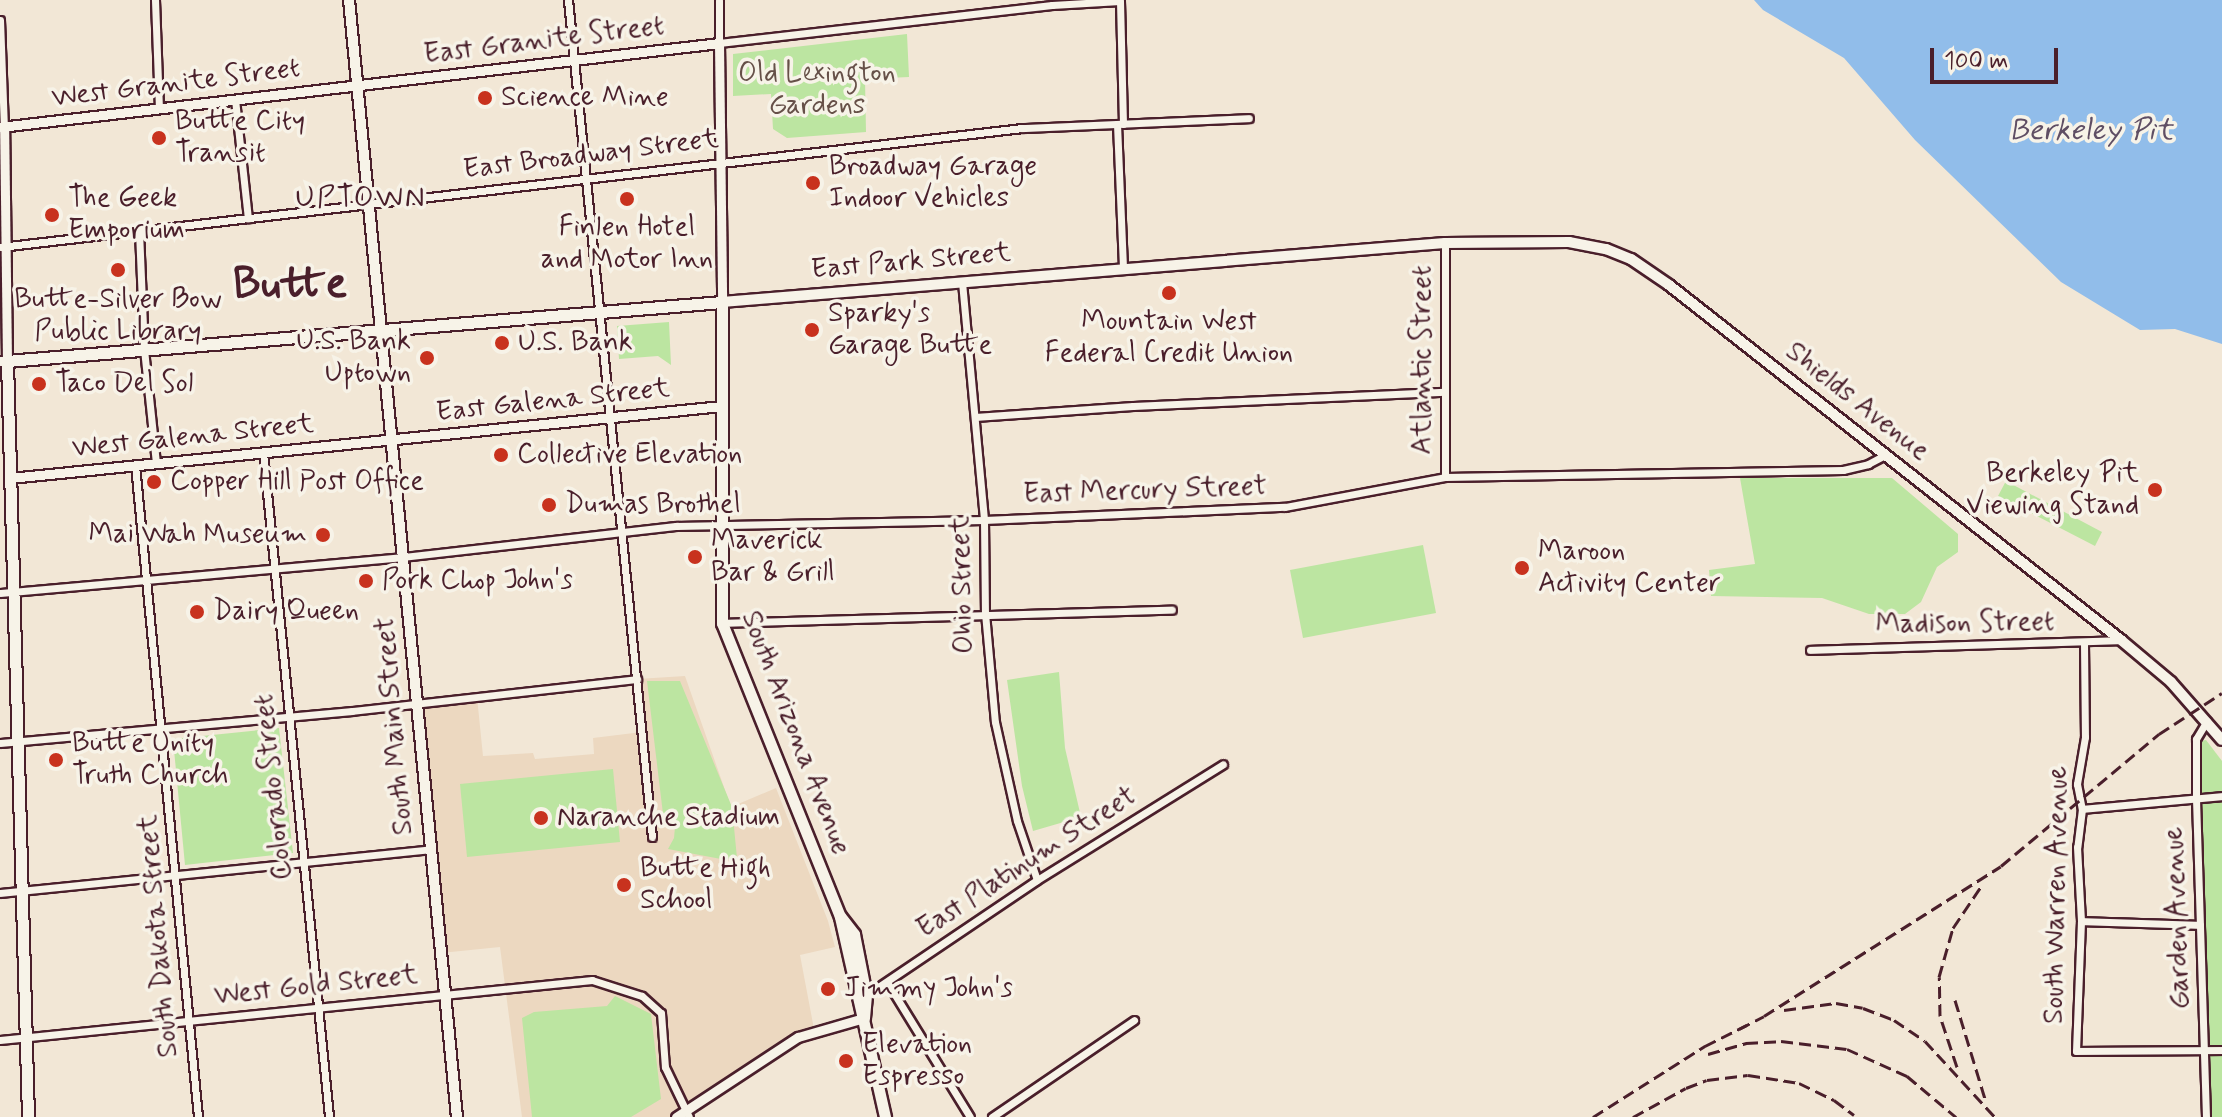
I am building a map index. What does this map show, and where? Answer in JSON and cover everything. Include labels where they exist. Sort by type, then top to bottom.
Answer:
[{"type":"main road","name":"South Main Street","points":[[349,0],[457,1117]]},
{"type":"main road","name":"Shields Avenue","points":[[1445,243],[1569,242],[1595,246],[1631,259],[1669,285],[2121,640],[2171,682],[2222,740]]},
{"type":"main road","name":"East Park Street","points":[[4,361],[1445,243]]},
{"type":"main road","name":"South Arizona Avenue","points":[[722,302],[722,623],[840,916],[854,934],[862,999]]},
{"type":"main road","points":[[4,361],[5,478],[13,592],[28,1117]]},
{"type":"main road","points":[[840,916],[862,999],[885,1117]]},
{"type":"street","points":[[155,0],[159,108]]},
{"type":"street","points":[[568,0],[652,837]]},
{"type":"street","points":[[719,0],[722,302]]},
{"type":"street","points":[[1120,1],[1123,268]]},
{"type":"street","name":"East Granite Street","points":[[356,86],[719,43],[1120,1]]},
{"type":"street","points":[[0,20],[4,361]]},
{"type":"street","name":"West Granite Street","points":[[2,127],[356,86]]},
{"type":"street","points":[[235,99],[248,218]]},
{"type":"street","name":"East Broadway Street","points":[[3,247],[1023,128],[1249,118]]},
{"type":"street","points":[[139,231],[144,349],[156,463]]},
{"type":"street","name":"Atlantic Street","points":[[1445,243],[1445,477]]},
{"type":"street","name":"Ohio Street","points":[[962,282],[984,520],[985,613],[995,722],[1017,821],[1037,880]]},
{"type":"street","points":[[975,417],[1445,392]]},
{"type":"street","name":"East Galena Street","points":[[391,440],[721,406]]},
{"type":"street","name":"West Galena Street","points":[[5,478],[391,440]]},
{"type":"street","name":"Colorado Street","points":[[263,452],[329,1117]]},
{"type":"street","name":"East Mercury Street","points":[[0,593],[403,557],[623,531],[720,524],[984,520],[1285,507],[1445,477],[1843,470],[1868,464],[1885,455]]},
{"type":"street","name":"South Dakota Street","points":[[135,465],[198,1117]]},
{"type":"street","points":[[722,623],[985,613],[1172,610]]},
{"type":"street","name":"Madison Street","points":[[1810,650],[2084,644],[2121,640]]},
{"type":"street","name":"South Warren Avenue","points":[[2084,644],[2085,737],[2077,784],[2082,809],[2077,847],[2081,921],[2076,1051],[2205,1049]]},
{"type":"street","points":[[0,743],[417,704],[637,679]]},
{"type":"street","name":"Garden Avenue","points":[[2206,1117],[2196,739],[2207,721]]},
{"type":"street","name":"East Platinum Street","points":[[862,999],[1037,880],[1223,764]]},
{"type":"street","points":[[2082,809],[2222,796]]},
{"type":"street","points":[[0,893],[431,849]]},
{"type":"street","points":[[2081,921],[2200,925]]},
{"type":"street","name":"West Gold Street","points":[[0,1040],[592,980],[642,996],[661,1013],[665,1067],[683,1115]]},
{"type":"street","points":[[887,982],[970,1117]]},
{"type":"street","points":[[683,1115],[798,1037],[864,1018]]},
{"type":"street","points":[[992,1117],[1134,1020]]},
{"type":"street","points":[[2205,1049],[2222,1050]]},
{"type":"shaded area","name":"Butte High School","points":[[685,676],[731,807],[776,788],[828,921],[835,947],[800,955],[814,1029],[676,1117],[522,1117],[500,947],[441,953],[417,704],[477,697],[483,756],[533,753],[535,759],[594,754],[593,738],[642,732],[637,679]]},
{"type":"green space","name":"Old Lexington Gardens","points":[[907,34],[909,77],[865,79],[866,132],[787,138],[773,129],[771,94],[733,96],[733,54]]},
{"type":"green space","points":[[669,322],[671,365],[658,356],[619,359],[617,326]]},
{"type":"green space","points":[[1740,478],[1892,478],[1958,534],[1958,552],[1937,567],[1921,602],[1905,614],[1869,614],[1822,598],[1711,596],[1709,570],[1755,564]]},
{"type":"green space","points":[[2006,481],[2102,532],[2095,546],[1998,496]]},
{"type":"green space","points":[[1423,545],[1436,613],[1303,638],[1290,570]]},
{"type":"green space","points":[[1059,672],[1065,748],[1081,817],[1033,831],[1022,786],[1007,680]]},
{"type":"green space","points":[[647,681],[680,681],[732,807],[737,858],[721,859],[668,849],[675,827],[673,819],[663,814]]},
{"type":"green space","points":[[279,728],[293,853],[185,865],[173,739]]},
{"type":"green space","points":[[2206,740],[2222,761],[2222,1117],[2207,1117],[2201,741]]},
{"type":"green space","name":"Naranche Stadium","points":[[613,769],[620,842],[467,857],[460,784]]},
{"type":"green space","points":[[615,996],[651,1014],[661,1099],[631,1117],[532,1117],[522,1018],[534,1012],[607,1006]]},
{"type":"water","name":"Berkeley Pit","points":[[1754,0],[2222,0],[2222,344],[2175,329],[2140,330],[2061,282],[1915,140],[1844,58],[1763,10]]},
{"type":"railway","points":[[1739,1029],[2001,866],[2159,734],[2222,693]]},
{"type":"railway","points":[[1957,1067],[1940,1016],[1939,977],[1953,928],[1982,885]]},
{"type":"railway","points":[[1955,1000],[1985,1099]]},
{"type":"railway","points":[[1784,1010],[1836,1003],[1863,1008],[1894,1020],[1925,1041],[1995,1117]]},
{"type":"railway","points":[[1593,1117],[1705,1046],[1747,1025]]},
{"type":"railway","points":[[1708,1054],[1746,1043],[1781,1041],[1847,1049],[1907,1076],[1956,1117]]},
{"type":"railway","points":[[1633,1117],[1707,1080],[1748,1075],[1799,1083],[1834,1100],[1854,1115]]},
{"type":"place","name":"Science Mine","points":[[485,98]]},
{"type":"place","name":"Butte City Transit","points":[[159,138]]},
{"type":"place","name":"Broadway Garage Indoor Vehicles","points":[[813,183]]},
{"type":"place","name":"Finlen Hotel and Motor Inn","points":[[627,199]]},
{"type":"place","name":"The Geek Emporium","points":[[52,215]]},
{"type":"place","name":"Butte-Silver Bow Public Library","points":[[118,270]]},
{"type":"place","name":"Mountain West Federal Credit Union","points":[[1169,293]]},
{"type":"place","name":"Sparky's Garage Butte","points":[[812,330]]},
{"type":"place","name":"U.S. Bank","points":[[502,343]]},
{"type":"place","name":"U.S. Bank Uptown","points":[[427,358]]},
{"type":"place","name":"Taco Del Sol","points":[[39,384]]},
{"type":"place","name":"Collective Elevation","points":[[501,455]]},
{"type":"place","name":"Copper Hill Post Office","points":[[154,482]]},
{"type":"place","name":"Berkeley Pit Viewing Stand","points":[[2155,490]]},
{"type":"place","name":"Dumas Brothel","points":[[549,505]]},
{"type":"place","name":"Mai Wah Museum","points":[[323,535]]},
{"type":"place","name":"Maverick Bar & Grill","points":[[695,557]]},
{"type":"place","name":"Maroon Activity Center","points":[[1522,568]]},
{"type":"place","name":"Pork Chop John's","points":[[366,581]]},
{"type":"place","name":"Dairy Queen","points":[[197,612]]},
{"type":"place","name":"Butte Unity Truth Church","points":[[56,760]]},
{"type":"place","name":"Naranche Stadium","points":[[541,818]]},
{"type":"place","name":"Butte High School","points":[[624,885]]},
{"type":"place","name":"Jimmy John's","points":[[828,989]]},
{"type":"place","name":"Elevation Espresso","points":[[846,1061]]},
{"type":"district","name":"UPTOWN","points":[[361,198]]},
{"type":"district","name":"Butte","points":[[290,285]]}]
